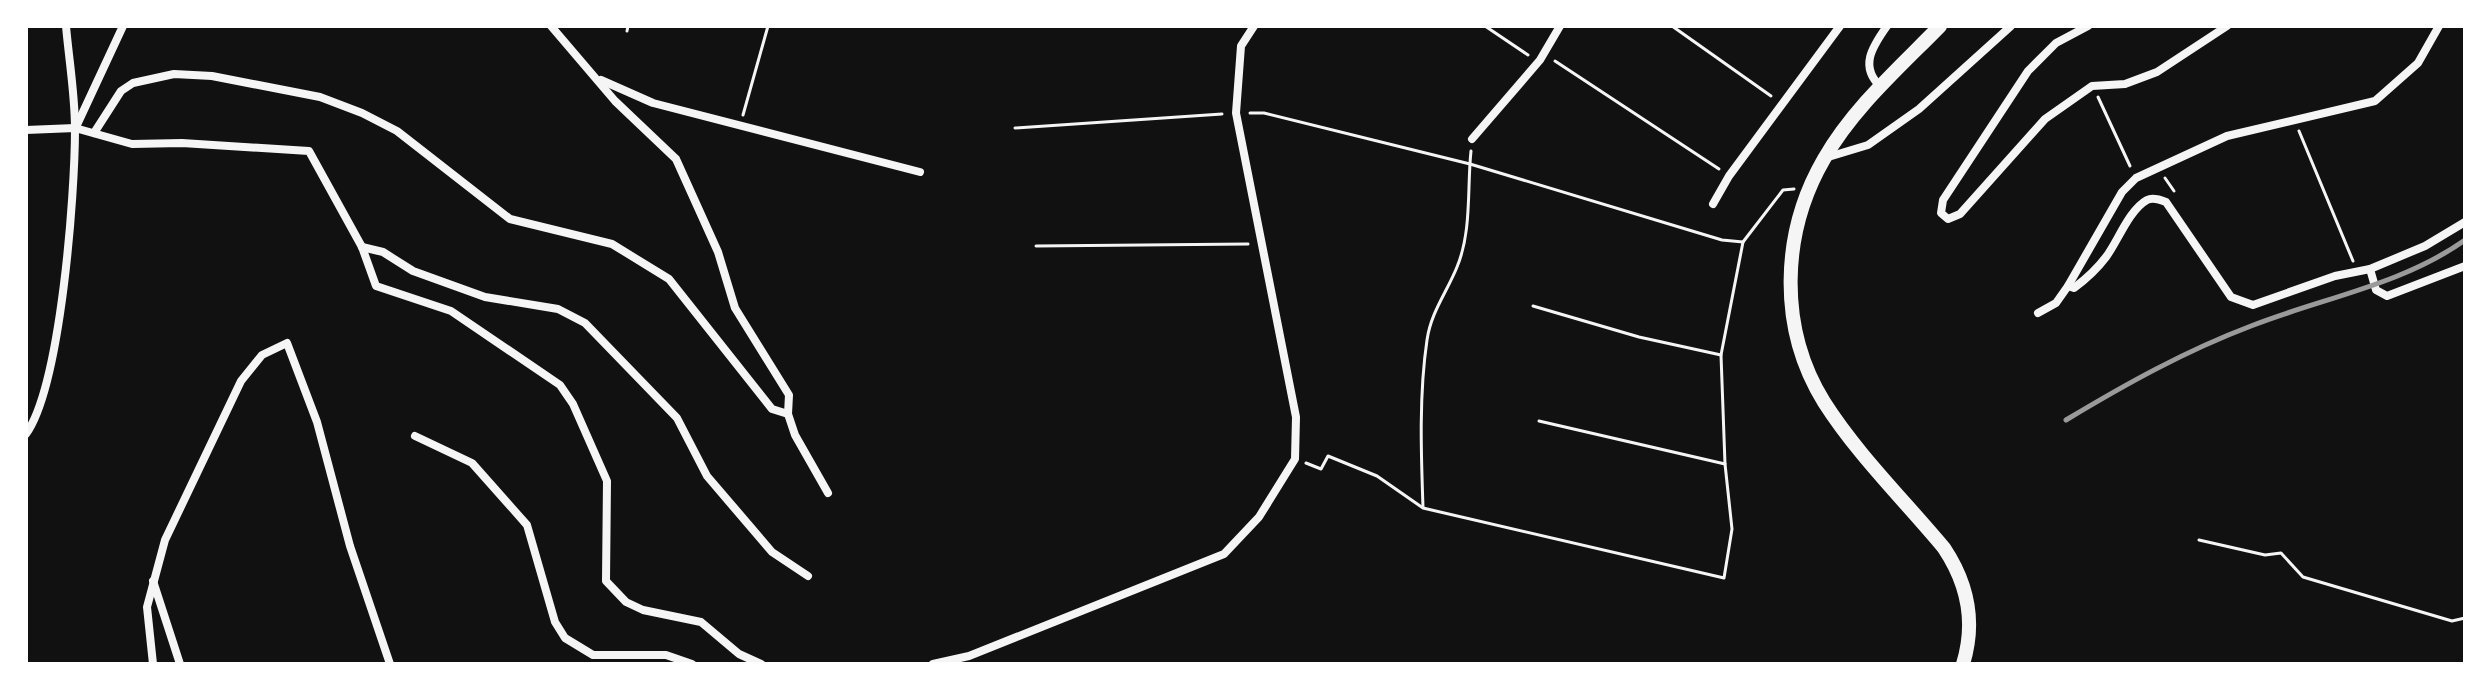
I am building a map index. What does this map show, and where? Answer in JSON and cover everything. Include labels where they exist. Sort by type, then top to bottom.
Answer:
[{"type":"highway","points":[[1940,26],[1881,87],[1824,159],[1797,228],[1790,283],[1801,352],[1816,387],[1837,421],[1944,548],[1959,572],[1970,621],[1963,664]]},
{"type":"street","points":[[26,434],[33,422],[52,357],[63,285],[75,128],[66,26]]},
{"type":"street","points":[[75,128],[123,26]]},
{"type":"street","points":[[551,26],[597,79],[676,159],[718,252],[735,308],[789,395],[788,414],[795,435],[828,493]]},
{"type":"street","points":[[933,664],[969,656],[1224,554],[1259,517],[1295,459],[1296,417],[1236,113],[1241,46],[1254,26]]},
{"type":"street","points":[[1472,139],[1540,60],[1560,26]]},
{"type":"street","points":[[1713,204],[1780,103],[1840,26]]},
{"type":"street","points":[[1881,87],[1870,77],[1868,65],[1874,44],[1887,26]]},
{"type":"street","points":[[1824,159],[1868,145],[1919,109],[2011,26]]},
{"type":"street","points":[[2088,26],[2056,43],[2028,71],[1943,200],[1941,213],[1948,219],[1960,214],[2045,119],[2092,86],[2125,84],[2157,72],[2227,26]]},
{"type":"street","points":[[2038,313],[2056,303],[2122,192],[2136,178],[2227,136],[2375,101],[2418,63],[2439,26]]},
{"type":"street","points":[[94,133],[121,91],[133,83],[174,74],[212,76],[320,97],[362,113],[397,131],[510,219],[612,244],[669,279],[772,409],[788,414]]},
{"type":"street","points":[[597,79],[653,103],[739,124],[846,156],[920,172]]},
{"type":"street","points":[[26,130],[75,128],[132,144],[302,148],[315,158],[362,247],[376,286],[451,311],[510,348],[565,391],[607,481],[604,572],[615,593],[643,610],[701,622],[739,654],[761,664]]},
{"type":"street","points":[[2068,286],[2074,288],[2105,258],[2133,215],[2147,200],[2166,202],[2231,297],[2239,303],[2253,305],[2335,276],[2370,269],[2425,246],[2465,222]]},
{"type":"street","points":[[362,247],[383,252],[413,271],[485,297],[558,309],[585,323],[677,418],[707,476],[772,552],[808,576]]},
{"type":"street","points":[[2370,269],[2376,290],[2387,296],[2465,266]]},
{"type":"street","points":[[153,664],[147,615],[152,579],[165,540],[241,381],[262,355],[287,343],[317,422],[350,546],[390,664]]},
{"type":"street","points":[[415,436],[472,463],[527,525],[555,622],[565,638],[593,655],[666,655],[692,664]]},
{"type":"street","points":[[152,579],[180,664]]},
{"type":"path","points":[[739,124],[768,26]]},
{"type":"path","points":[[1485,26],[1518,51],[1540,60],[1554,60],[1729,176]]},
{"type":"path","points":[[1672,26],[1780,103]]},
{"type":"path","points":[[1015,128],[1264,113],[1470,164],[1722,240],[1743,242]]},
{"type":"path","points":[[2295,121],[2357,272]]},
{"type":"path","points":[[1423,508],[1421,454],[1427,340],[1434,311],[1458,265],[1466,230],[1472,139]]},
{"type":"path","points":[[1295,459],[1321,469],[1328,456],[1377,476],[1423,508],[1724,578],[1732,529],[1725,464],[1721,355],[1743,242],[1783,190],[1810,189]]},
{"type":"path","points":[[1036,246],[1260,243]]},
{"type":"path","points":[[1533,306],[1639,337],[1721,355]]},
{"type":"path","points":[[1539,421],[1725,464]]},
{"type":"path","points":[[2199,540],[2265,555],[2281,553],[2303,577],[2452,621],[2465,618]]},
{"type":"railway","points":[[2066,420],[2203,346],[2278,316],[2388,280],[2465,240]]}]
